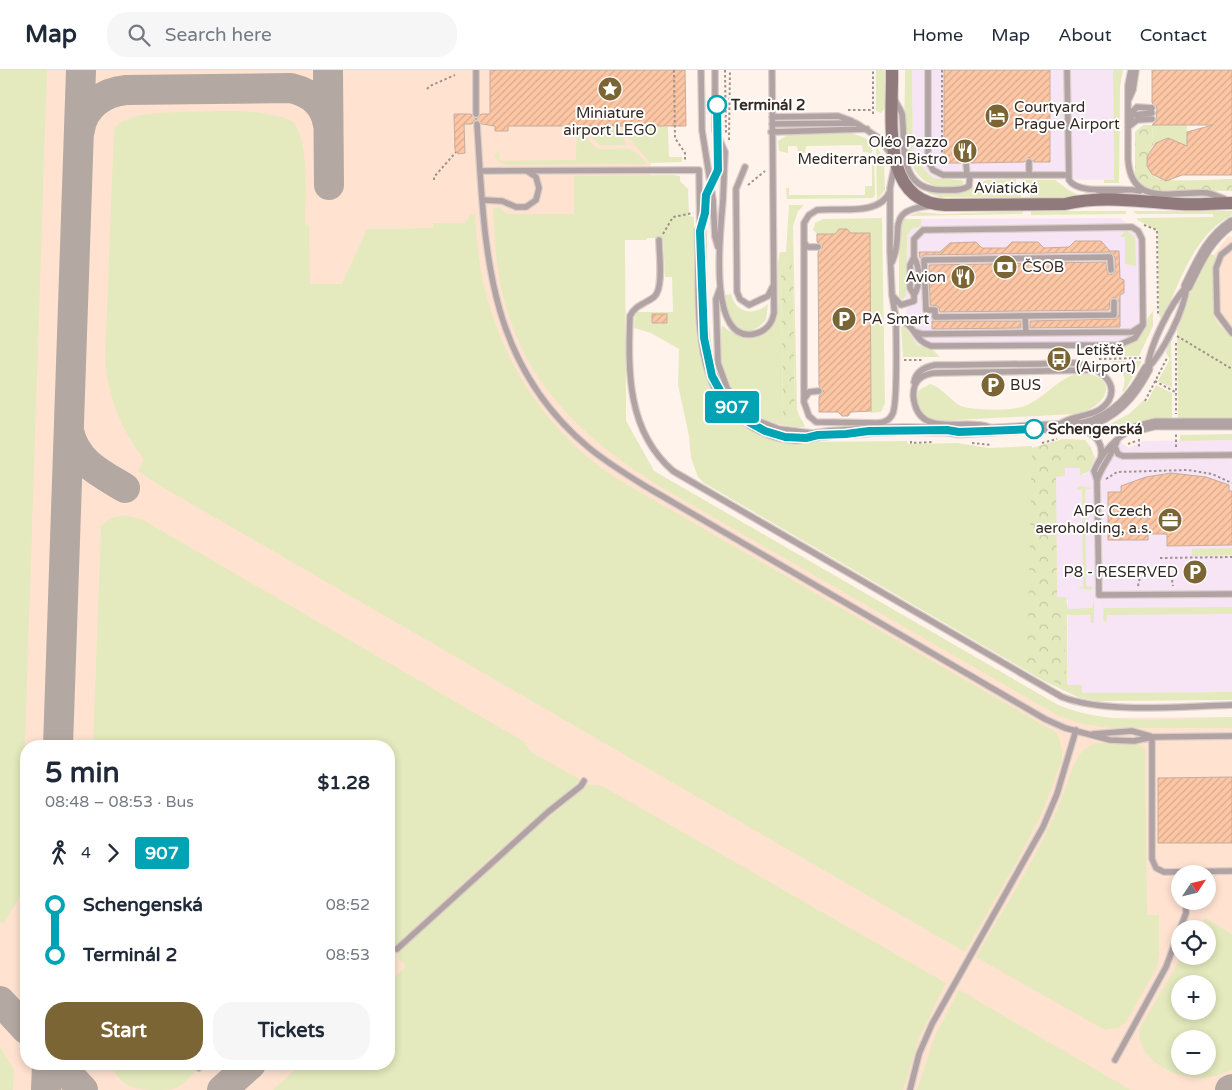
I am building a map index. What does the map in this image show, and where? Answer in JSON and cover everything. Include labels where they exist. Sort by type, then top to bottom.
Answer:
[{"type":"main road","name":"Aviatická","points":[[893,73],[892,96],[895,164],[911,192],[926,202],[938,205],[1065,204],[1081,200],[1140,200],[1182,204],[1232,202]]},
{"type":"street","points":[[1187,286],[1206,249],[1216,236],[1232,223]]},
{"type":"street","points":[[700,231],[704,338],[709,365],[717,387],[740,414],[765,431],[785,437],[806,438],[818,435],[894,430],[1060,432],[1089,424],[1110,414],[1132,395],[1144,364]]},
{"type":"street","points":[[1137,434],[1155,424],[1232,424]]},
{"type":"lane","points":[[476,70],[476,119],[482,200],[491,280],[509,339],[540,394],[562,422],[588,447],[650,490],[1045,719],[1110,740],[1134,741],[1152,736]]},
{"type":"lane","points":[[701,70],[702,130],[713,200],[715,237],[719,250]]},
{"type":"lane","points":[[715,70],[715,130],[725,152],[719,250],[720,288],[724,298],[724,314],[730,325],[738,332],[750,335],[760,332],[772,322],[774,313],[772,70]]},
{"type":"lane","points":[[928,70],[930,166],[938,174],[1068,176]]},
{"type":"lane","points":[[1068,70],[1068,176],[1071,183],[1077,188],[1209,193],[1232,202]]},
{"type":"lane","points":[[1131,70],[1128,101],[1130,175],[1138,188],[1145,192]]},
{"type":"lane","points":[[1128,101],[1132,93],[1136,70]]},
{"type":"lane","points":[[1134,83],[1142,70]]},
{"type":"lane","points":[[892,96],[902,113],[904,159],[914,177],[930,189],[963,189],[969,186],[966,163]]},
{"type":"lane","points":[[1137,107],[1152,113],[1137,120],[1128,122],[1137,107]]},
{"type":"lane","points":[[701,112],[715,112]]},
{"type":"lane","points":[[772,117],[838,116],[868,129],[886,146],[895,164],[890,191],[892,295],[896,319],[895,403],[893,414],[888,420],[877,423],[816,422],[807,412],[805,398],[804,223],[812,212],[820,209],[872,207],[883,200],[890,191]]},
{"type":"lane","points":[[772,124],[856,123]]},
{"type":"lane","points":[[772,132],[868,129]]},
{"type":"lane","points":[[1029,162],[1029,174]]},
{"type":"lane","points":[[745,167],[736,189],[737,292],[740,299],[749,305],[768,296],[774,284]]},
{"type":"lane","points":[[482,200],[502,201],[522,208],[532,203],[538,195],[538,182],[532,174],[524,170]]},
{"type":"lane","points":[[480,171],[699,170],[700,231]]},
{"type":"lane","points":[[700,231],[705,213],[706,195]]},
{"type":"lane","points":[[892,262],[897,251],[897,227],[901,214],[913,208],[938,205]]},
{"type":"lane","points":[[892,295],[901,305],[912,303],[914,295],[910,288],[910,265],[914,256],[916,237],[926,229],[1135,228],[1142,239],[1143,322],[1137,335],[1129,342],[1118,345],[930,346],[920,340],[907,322],[896,319]]},
{"type":"lane","points":[[659,240],[660,288],[654,297],[637,307],[630,316],[631,392],[635,415],[647,440],[663,462],[673,471],[1062,697],[1077,703],[1102,706],[1232,705]]},
{"type":"lane","points":[[804,240],[807,247],[818,247]]},
{"type":"lane","points":[[1232,246],[1221,255],[1216,268],[1217,313],[1232,333]]},
{"type":"lane","points":[[1112,270],[1110,257],[924,260],[926,310],[935,310],[935,317],[1114,315],[1114,302]]},
{"type":"lane","points":[[1144,364],[1178,295],[1187,286]]},
{"type":"lane","points":[[720,288],[716,299],[718,363],[722,379],[732,397],[746,412],[770,426],[787,431],[818,435]]},
{"type":"lane","points":[[1025,316],[1026,333]]},
{"type":"lane","points":[[912,328],[922,334],[1132,332],[1139,329],[1143,322]]},
{"type":"lane","points":[[998,431],[978,423],[936,424],[927,421],[916,408],[914,387],[920,378],[934,373],[1094,370],[1108,380],[1111,388],[1109,400],[1096,412],[1066,419],[1060,432]]},
{"type":"lane","points":[[805,398],[809,392],[819,391]]},
{"type":"lane","points":[[1060,432],[1083,430],[1137,434]]},
{"type":"lane","points":[[1083,430],[1094,435],[1102,450],[1101,458]]},
{"type":"lane","points":[[1098,481],[1094,471],[1101,458],[1116,444],[1137,434]]},
{"type":"lane","points":[[1116,444],[1118,454],[1122,456],[1232,455]]},
{"type":"lane","points":[[1116,444],[1103,466],[1098,481],[1099,595],[1232,594]]},
{"type":"lane","points":[[910,1090],[919,1054],[932,1024],[1049,814],[1076,730]]},
{"type":"lane","points":[[1091,734],[1132,732],[1152,736],[1232,736]]},
{"type":"lane","points":[[1152,736],[1153,862],[1161,872],[1171,872]]},
{"type":"lane","points":[[396,949],[548,812],[581,786],[584,781]]},
{"type":"lane","points":[[1216,872],[1232,871]]},
{"type":"lane","points":[[1116,1060],[1166,967],[1171,953]]},
{"type":"path","points":[[674,70],[676,138],[685,153],[685,161]]},
{"type":"path","points":[[725,70],[726,139]]},
{"type":"path","points":[[729,147],[730,70]]},
{"type":"path","points":[[873,70],[873,114]]},
{"type":"path","points":[[942,70],[942,163]]},
{"type":"path","points":[[427,89],[455,75]]},
{"type":"path","points":[[434,180],[434,177],[456,152]]},
{"type":"path","points":[[742,189],[765,171]]},
{"type":"path","points":[[1018,180],[1027,198]]},
{"type":"path","points":[[659,240],[673,217],[693,213]]},
{"type":"path","points":[[1176,334],[1232,369]]},
{"type":"path","points":[[1146,400],[1167,358]]},
{"type":"path","points":[[1098,359],[1144,364]]},
{"type":"path","points":[[1155,382],[1176,392]]},
{"type":"path","points":[[1176,430],[1176,450]]},
{"type":"path","points":[[1042,443],[1060,432]]},
{"type":"path","points":[[1137,434],[1139,450]]},
{"type":"path","points":[[1105,480],[1117,472],[1188,470],[1212,474],[1232,483]]},
{"type":"path","points":[[1160,558],[1232,557]]},
{"type":"path","points":[[1134,588],[1139,585],[1140,577]]},
{"type":"shaded area","points":[[0,70],[685,70],[686,126],[652,126],[650,185],[624,186],[626,421],[654,471],[1058,705],[1083,714],[1104,718],[1232,717],[1232,1090],[0,1090]]},
{"type":"shaded area","points":[[912,70],[1113,70],[1114,180],[933,178],[923,168],[921,157],[913,157]]},
{"type":"shaded area","points":[[1121,218],[1128,225],[1136,225],[1142,228],[1146,240],[1146,323],[1141,335],[1128,345],[1116,348],[932,349],[917,345],[910,336],[907,327],[906,238],[912,229],[921,226],[921,219]]},
{"type":"shaded area","points":[[1228,236],[1232,237],[1232,338],[1219,325],[1213,312],[1214,255]]},
{"type":"shaded area","points":[[1114,438],[1129,448],[1142,441],[1232,440],[1232,692],[1082,693],[1082,685],[1067,685],[1068,600],[1057,597],[1056,477],[1065,476],[1065,468],[1080,468],[1080,476],[1086,474],[1095,458]]},
{"type":"green space","points":[[0,70],[47,70],[25,740],[20,740],[20,896],[4,923],[0,922]]},
{"type":"green space","points":[[876,70],[886,70],[885,108],[881,113],[876,111]]},
{"type":"green space","points":[[905,70],[912,70],[913,156],[921,156],[923,168],[933,178],[963,180],[962,185],[939,187],[924,180],[913,167],[905,129]]},
{"type":"green space","points":[[1113,70],[1123,70],[1120,87],[1119,183],[1104,183],[1104,180],[1114,180]]},
{"type":"green space","points":[[177,112],[252,112],[281,117],[294,122],[305,159],[305,224],[309,225],[310,284],[342,284],[367,229],[433,228],[433,223],[465,223],[471,214],[475,214],[483,282],[491,312],[502,341],[516,369],[532,394],[550,419],[570,441],[619,480],[1057,733],[1062,749],[1062,760],[1042,813],[1015,865],[965,952],[159,485],[138,471],[144,459],[128,436],[117,412],[109,388],[105,360],[114,129],[127,119]]},
{"type":"green space","points":[[652,125],[668,127],[669,157],[682,157],[682,162],[650,163],[623,131],[622,126]]},
{"type":"green space","points":[[1143,125],[1152,125],[1153,146],[1146,160],[1155,177],[1169,180],[1232,179],[1232,191],[1148,190],[1139,184],[1135,174],[1135,132]]},
{"type":"green space","points":[[1152,125],[1187,125],[1187,149],[1170,140],[1162,141],[1153,146]]},
{"type":"green space","points":[[577,126],[583,126],[586,137],[597,149],[630,150],[635,152],[647,164],[507,165],[499,162],[494,155],[499,150],[499,160],[502,161],[576,160]]},
{"type":"green space","points":[[588,126],[617,126],[627,145],[599,145],[589,134]]},
{"type":"green space","points":[[852,133],[872,141],[872,153],[863,152],[862,145],[806,146],[805,153],[798,153],[797,146],[788,146],[788,153],[779,151],[778,141],[789,134]]},
{"type":"green space","points":[[876,145],[884,160],[885,190],[877,200]]},
{"type":"green space","points":[[872,155],[874,155],[875,195],[873,198],[787,199],[786,188],[789,188],[789,195],[865,195],[865,186],[872,186]]},
{"type":"green space","points":[[574,176],[680,176],[680,181],[688,189],[689,216],[694,217],[695,309],[702,348],[729,409],[803,442],[907,441],[908,444],[957,443],[989,448],[1032,446],[1032,448],[1064,439],[1085,440],[1095,458],[1089,471],[1080,476],[1080,468],[1065,468],[1065,476],[1056,477],[1057,597],[1066,597],[1068,609],[1092,608],[1094,600],[1094,623],[1091,623],[1090,615],[1067,615],[1067,685],[1082,685],[1082,693],[1232,692],[1232,700],[1098,701],[1080,698],[1044,681],[704,483],[698,477],[691,458],[689,436],[678,385],[679,349],[651,333],[634,328],[635,312],[673,312],[672,277],[665,277],[663,238],[625,240],[626,421],[654,471],[1058,705],[1078,712],[1121,719],[1232,717],[1232,728],[1110,728],[1083,724],[1059,716],[661,487],[607,450],[583,430],[543,384],[526,357],[513,328],[499,275],[493,209],[499,207],[507,214],[574,214]]},
{"type":"green space","points":[[1016,179],[1016,186],[1022,198],[939,197],[928,193],[929,191],[964,193],[986,180]]},
{"type":"green space","points":[[1023,180],[1055,180],[1070,191],[1081,196],[1126,197],[1031,198]]},
{"type":"green space","points":[[789,205],[804,205],[798,211],[793,226],[797,409],[805,427],[774,423],[749,410],[730,390],[724,378],[719,359],[722,325],[737,336],[747,339],[758,337],[772,325],[778,306],[778,263],[780,252],[786,252]],"holes":[[[786,259],[793,268],[795,417],[789,423],[783,417],[781,267]]]},
{"type":"green space","points":[[1022,211],[1023,214],[909,216],[919,212],[943,214]]},
{"type":"green space","points":[[1031,211],[1126,211],[1126,214],[1031,215]]},
{"type":"green space","points":[[1133,211],[1232,211],[1232,215],[1219,224],[1197,247],[1162,320],[1159,316],[1158,231],[1137,220],[1137,218],[1213,217],[1213,214],[1136,214]]},
{"type":"green space","points":[[882,218],[885,403],[881,412],[871,413],[870,233],[850,233],[847,229],[837,234],[817,234],[813,230],[815,223],[823,219]]},
{"type":"green space","points":[[904,219],[921,219],[921,226],[912,229],[907,236],[906,296],[903,300],[899,296],[899,227]]},
{"type":"green space","points":[[1126,230],[1135,237],[1136,266],[1125,264],[1125,237],[1120,237]]},
{"type":"green space","points":[[1208,254],[1214,255],[1215,258],[1214,316],[1219,325],[1232,338],[1232,418],[1178,419],[1177,330],[1189,295]]},
{"type":"green space","points":[[786,259],[790,261],[793,268],[795,417],[789,423],[783,417],[781,267]]},
{"type":"green space","points":[[731,294],[737,306],[746,311],[757,310],[768,304],[766,320],[757,328],[749,331],[743,331],[737,327],[732,321],[726,304],[725,295]]},
{"type":"green space","points":[[1153,311],[1153,326],[1139,356],[1124,356],[1116,348],[1126,346],[1137,338]]},
{"type":"green space","points":[[904,325],[917,345],[932,349],[940,357],[903,357],[901,327]]},
{"type":"green space","points":[[1170,335],[1172,388],[1158,381],[1170,359],[1166,353]]},
{"type":"green space","points":[[1110,361],[1142,361],[1124,392],[1122,391],[1124,386],[1123,373],[1118,366]]},
{"type":"green space","points":[[1080,373],[1093,375],[1101,379],[1105,385],[1106,392],[1096,405],[1087,411],[1075,414],[935,421],[923,413],[917,400],[919,390],[930,384],[940,389],[963,407],[992,410],[1017,408],[1031,403],[1066,378]]},
{"type":"green space","points":[[1156,385],[1172,393],[1172,419],[1106,426],[1129,414],[1144,400],[1147,402]]},
{"type":"green space","points":[[1232,434],[1232,440],[1180,441],[1180,435]]},
{"type":"green space","points":[[1063,439],[1085,440],[1093,453],[1088,465],[1065,463],[1056,477],[1057,610],[1064,611],[1066,688],[1027,667],[1032,448]]},
{"type":"green space","points":[[1080,486],[1092,488],[1085,490],[1086,586],[1093,587],[1091,590],[1077,588],[1083,587],[1082,490],[1076,489]]},
{"type":"green space","points":[[124,515],[143,520],[523,741],[531,752],[590,785],[602,786],[946,983],[920,1036],[903,1090],[273,1090],[295,1070],[395,1070],[395,976],[406,966],[395,953],[503,855],[588,785],[581,780],[499,850],[395,945],[395,740],[93,740],[101,526],[111,518]]},
{"type":"green space","points":[[1232,548],[1232,555],[1192,556],[1192,549]]},
{"type":"green space","points":[[1104,600],[1104,608],[1232,607],[1232,614],[1107,615],[1106,623],[1103,620]]},
{"type":"green space","points":[[1097,743],[1139,744],[1145,750],[1147,915],[1159,915],[1157,967],[1126,1022],[1120,1027],[1105,1030],[976,957],[1037,851],[1058,807],[1077,759],[1085,749]]},
{"type":"green space","points":[[1216,925],[1232,934],[1232,1069],[1218,1075],[1202,1078],[1180,1075],[1216,1075],[1216,1030],[1171,1030],[1171,1072],[1159,1065],[1143,1049],[1140,1039],[1140,1028],[1177,965],[1216,965]]},
{"type":"green space","points":[[959,990],[1131,1090],[917,1090],[935,1036]]},
{"type":"green space","points":[[0,1047],[14,1070],[13,1090],[0,1090]]},
{"type":"green space","points":[[114,1070],[197,1070],[181,1085],[170,1089],[158,1090],[129,1086]]},
{"type":"building","points":[[490,70],[685,70],[686,126],[508,126],[508,131],[495,131],[495,126],[482,124],[476,119],[481,114],[490,114]]},
{"type":"building","name":"Courtyard Prague Airport","points":[[944,70],[1050,70],[1050,162],[1034,162],[1029,157],[1024,162],[971,163],[966,158],[961,163],[944,163]]},
{"type":"building","points":[[1152,70],[1232,70],[1232,175],[1182,175],[1166,181],[1152,174],[1147,166],[1147,157],[1156,143],[1168,138],[1187,146],[1187,132],[1213,125],[1152,125],[1156,121],[1157,108],[1152,103]]},
{"type":"building","points":[[454,114],[471,114],[476,119],[472,124],[464,124],[465,153],[458,154],[455,150]]},
{"type":"building","name":"PA Smart","points":[[839,229],[847,229],[851,233],[870,233],[871,411],[851,412],[848,416],[842,416],[838,412],[819,412],[819,396],[824,391],[819,386],[818,252],[823,247],[817,242],[817,234],[835,234]]},
{"type":"building","points":[[1075,241],[1101,241],[1110,251],[1119,251],[1120,278],[1124,280],[1124,293],[1120,295],[1120,327],[1030,328],[1030,321],[1116,319],[1119,315],[1119,302],[1114,297],[1110,300],[1109,310],[940,312],[938,306],[930,305],[929,265],[1106,262],[1107,272],[1111,275],[1115,272],[1115,257],[1110,252],[924,255],[920,258],[919,252],[940,252],[950,243],[976,242],[982,248],[1006,248],[1012,242],[1038,242],[1044,248],[1069,247]]},
{"type":"building","points":[[652,314],[667,314],[667,323],[652,323]]},
{"type":"building","points":[[932,321],[1021,321],[1021,328],[932,329]]},
{"type":"building","name":"APC Czech aeroholding, a.s.","points":[[1171,473],[1206,477],[1229,485],[1229,491],[1232,491],[1232,545],[1167,546],[1167,534],[1148,534],[1148,540],[1108,540],[1108,492],[1121,492],[1121,486],[1146,477]]},
{"type":"building","points":[[1232,777],[1232,843],[1158,843],[1158,778]]},
{"type":"taxiway","points":[[58,740],[81,70]]},
{"type":"taxiway","points":[[328,70],[329,185]]},
{"type":"taxiway","points":[[80,130],[85,114],[90,107],[103,97],[126,90],[291,88],[305,93],[316,100],[324,111],[328,125]]},
{"type":"taxiway","points":[[69,431],[72,442],[83,459],[98,472],[125,488]]},
{"type":"taxiway","points":[[0,1001],[20,1023]]},
{"type":"taxiway","points":[[46,1090],[47,1070]]},
{"type":"taxiway","points":[[65,1070],[83,1090]]},
{"type":"taxiway","points":[[222,1090],[244,1070]]},
{"type":"bus line","name":"907","points":[[717,105],[718,170],[706,195],[704,220],[700,231],[704,338],[709,365],[717,387],[740,414],[747,421],[765,431],[795,438],[869,431],[947,430],[959,432],[1034,429]]},
{"type":"place","name":"Miniature airport LEGO","points":[[610,89]]},
{"type":"place","name":"Terminál 2","points":[[717,105]]},
{"type":"place","name":"Courtyard Prague Airport","points":[[997,116]]},
{"type":"place","name":"Oléo Pazzo Mediterranean Bistro","points":[[965,151]]},
{"type":"place","name":"ČSOB","points":[[1005,267]]},
{"type":"place","name":"Avion","points":[[963,277]]},
{"type":"place","name":"PA Smart","points":[[844,319]]},
{"type":"place","name":"Letiště (Airport)","points":[[1059,359]]},
{"type":"place","name":"BUS","points":[[993,385]]},
{"type":"place","name":"Schengenská","points":[[1034,429]]},
{"type":"place","name":"APC Czech aeroholding, a.s.","points":[[1170,520]]},
{"type":"place","name":"P8 - RESERVED","points":[[1195,572]]}]
